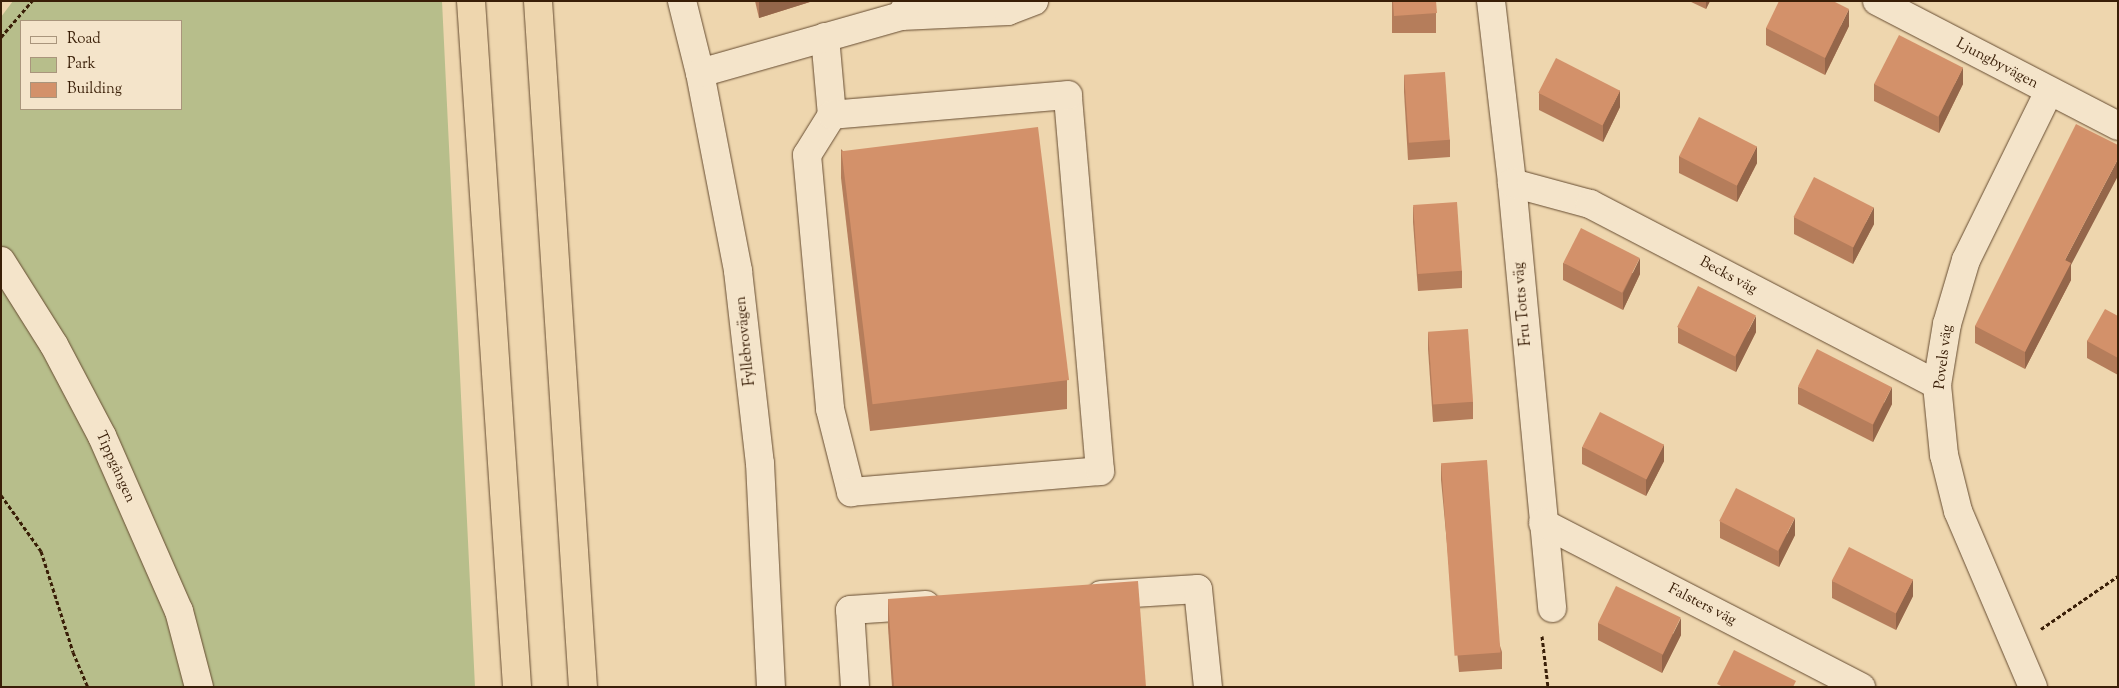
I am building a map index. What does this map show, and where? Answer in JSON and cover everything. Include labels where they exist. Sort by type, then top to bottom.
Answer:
[{"type":"highway","points":[[471,1],[517,687]]},
{"type":"highway","points":[[538,1],[583,687]]},
{"type":"street","name":"Fyllebrovägen","points":[[682,1],[700,73],[738,271],[760,462],[772,687]]},
{"type":"street","points":[[700,73],[826,38],[905,9],[1008,11],[1034,1]]},
{"type":"street","name":"Fru Totts väg","points":[[1491,1],[1512,183],[1552,608]]},
{"type":"street","name":"Ljungbyvägen","points":[[1877,1],[2118,126]]},
{"type":"street","points":[[826,38],[832,115],[807,155],[830,409],[851,492],[1100,471],[1068,95],[832,115]]},
{"type":"street","name":"Povels väg","points":[[2033,687],[1958,511],[1944,455],[1938,385],[1947,324],[1966,260],[2049,91]]},
{"type":"street","name":"Becks väg","points":[[1512,183],[1590,204],[1938,385]]},
{"type":"street","name":"Tippgången","points":[[1,261],[54,345],[102,436],[179,611],[199,687]]},
{"type":"street","name":"Falsters väg","points":[[1543,523],[1861,687]]},
{"type":"street","points":[[1079,596],[1198,589],[1208,687]]},
{"type":"street","points":[[855,687],[850,610],[949,604]]},
{"type":"path","points":[[1,37],[32,1]]},
{"type":"path","points":[[1,495],[41,551],[73,652],[88,687]]},
{"type":"path","points":[[2014,644],[2118,576]]},
{"type":"path","points":[[1548,687],[1540,622],[1552,608]]},
{"type":"green space","points":[[13,1],[442,1],[475,687],[1,687],[1,17]]},
{"type":"building","points":[[1393,1],[1436,1],[1437,13],[1394,16]]},
{"type":"building","points":[[1779,1],[1833,1],[1849,9],[1825,58],[1766,28]]},
{"type":"building","points":[[1899,35],[1963,68],[1938,117],[1874,84]]},
{"type":"building","points":[[1556,58],[1620,91],[1602,125],[1538,93]]},
{"type":"building","points":[[1445,72],[1450,140],[1409,143],[1404,75]]},
{"type":"building","points":[[1699,117],[1757,147],[1737,186],[1679,156]]},
{"type":"building","points":[[2076,124],[2118,145],[2118,159],[2065,260],[2071,263],[2025,352],[1975,326]]},
{"type":"building","points":[[1038,127],[1069,380],[873,404],[841,151]]},
{"type":"building","points":[[1814,177],[1874,207],[1853,248],[1794,217]]},
{"type":"building","points":[[1457,202],[1462,271],[1418,274],[1413,205]]},
{"type":"building","points":[[1581,228],[1640,258],[1622,293],[1563,263]]},
{"type":"building","points":[[1698,286],[1756,316],[1735,356],[1677,327]]},
{"type":"building","points":[[2105,309],[2118,316],[2118,358],[2087,341]]},
{"type":"building","points":[[1468,329],[1473,402],[1433,405],[1428,332]]},
{"type":"building","points":[[1817,349],[1892,387],[1873,425],[1798,386]]},
{"type":"building","points":[[1600,412],[1664,445],[1646,479],[1582,447]]},
{"type":"building","points":[[1487,460],[1500,653],[1455,656],[1441,463]]},
{"type":"building","points":[[1736,488],[1795,518],[1778,551],[1719,521]]},
{"type":"building","points":[[1849,547],[1913,580],[1896,614],[1832,581]]},
{"type":"building","points":[[1138,581],[1146,687],[894,687],[888,599]]},
{"type":"building","points":[[1616,586],[1681,618],[1663,654],[1598,623]]},
{"type":"building","points":[[1734,650],[1796,681],[1793,687],[1723,687],[1717,684]]}]
